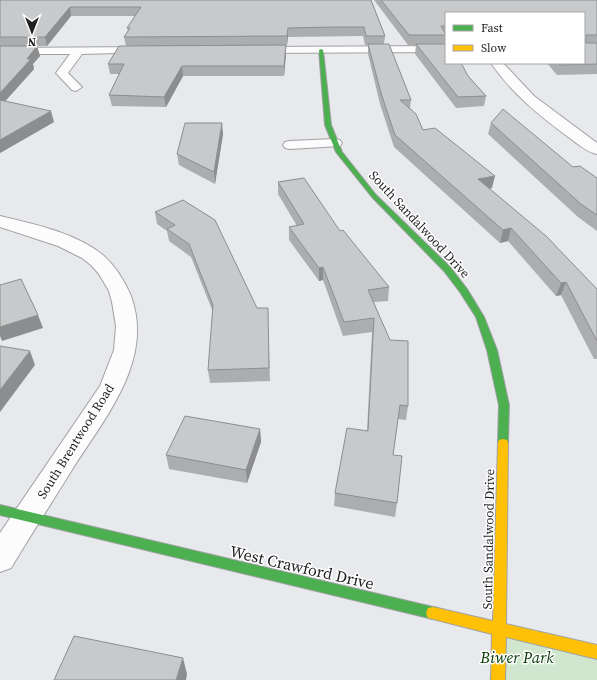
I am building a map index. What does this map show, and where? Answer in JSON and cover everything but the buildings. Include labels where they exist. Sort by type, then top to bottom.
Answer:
[{"type":"street","points":[[242,50],[445,49]]},
{"type":"street","points":[[0,51],[156,50]]},
{"type":"street","name":"South Sandalwood Drive","points":[[321,50],[328,124],[339,152],[374,196],[448,269],[480,317],[492,350],[504,405],[498,680]]},
{"type":"street","points":[[76,87],[62,73],[78,51]]},
{"type":"street","points":[[498,64],[515,84],[549,115],[597,150]]},
{"type":"street","points":[[290,145],[335,144]]},
{"type":"street","name":"South Brentwood Road","points":[[0,221],[44,235],[74,247],[98,261],[114,281],[125,309],[127,338],[119,369],[104,398],[13,514],[0,558]]},
{"type":"street","name":"West Crawford Drive","points":[[13,514],[597,652]]},
{"type":"green space","name":"Biwer Park","points":[[499,629],[597,652],[597,680],[489,680]]},
{"type":"traffic: fast","points":[[321,50],[328,125],[339,152],[374,196],[447,269],[464,291],[480,317],[492,350],[504,405],[503,443]]},
{"type":"traffic: fast","points":[[0,510],[433,613]]},
{"type":"traffic: slow","points":[[498,680],[503,443]]},
{"type":"traffic: slow","points":[[433,613],[597,652]]}]
